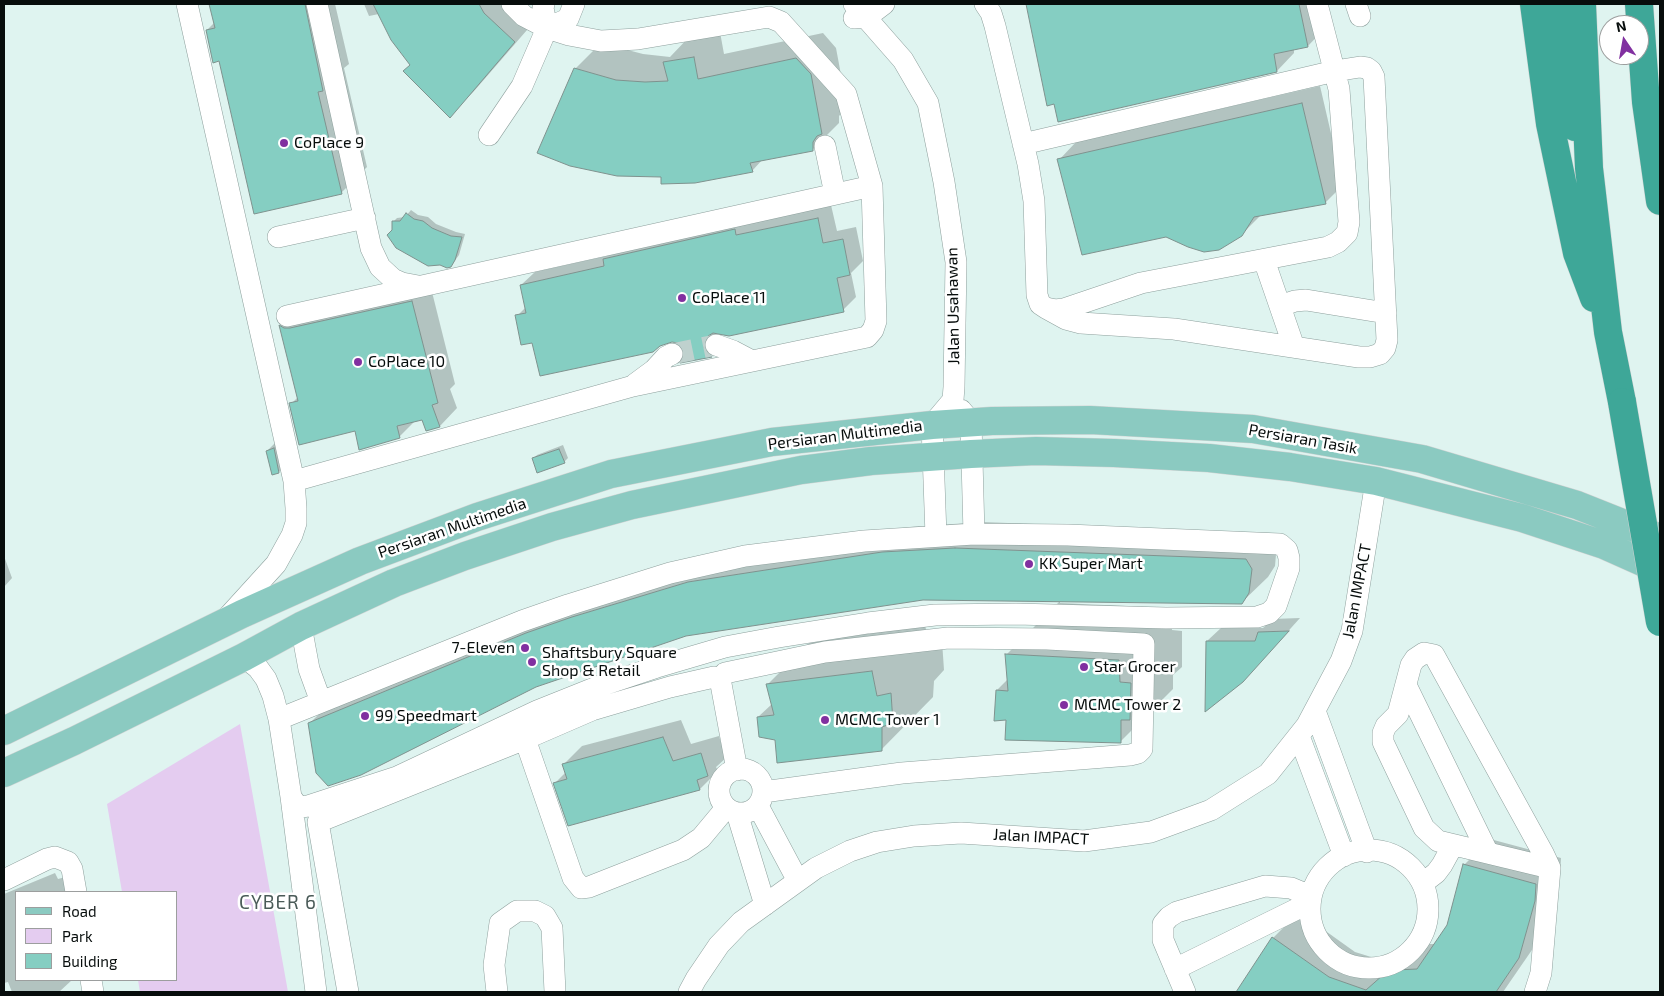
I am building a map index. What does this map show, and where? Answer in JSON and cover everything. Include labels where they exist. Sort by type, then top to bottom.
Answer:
[{"type":"highway","points":[[1534,4],[1550,124],[1576,253],[1608,332]]},
{"type":"highway","points":[[1558,4],[1563,65],[1570,112],[1589,168]]},
{"type":"highway","points":[[1582,4],[1589,168],[1608,332],[1660,622]]},
{"type":"highway","points":[[1639,4],[1646,102],[1660,201]]},
{"type":"highway","points":[[1656,174],[1660,140]]},
{"type":"main road","name":"Persiaran Tasik","points":[[932,425],[971,422],[1090,420],[1253,429],[1422,459],[1576,505],[1660,538]]},
{"type":"main road","name":"Persiaran Multimedia","points":[[4,731],[220,625],[360,561],[477,517],[611,474],[772,442],[932,425]]},
{"type":"main road","name":"Persiaran Tasik","points":[[933,456],[1036,451],[1209,458],[1376,481],[1522,518],[1604,546],[1660,570]]},
{"type":"main road","name":"Persiaran Multimedia","points":[[74,741],[244,657],[301,626],[394,583],[465,556],[552,527],[632,505],[801,470],[871,461],[933,456]]},
{"type":"main road","points":[[4,773],[74,741]]},
{"type":"main road","points":[[4,778],[74,741]]},
{"type":"street","points":[[187,4],[294,481],[296,523],[292,536],[276,564],[220,625]]},
{"type":"street","points":[[317,4],[371,248],[380,267],[393,279],[402,283],[420,286]]},
{"type":"street","points":[[294,481],[633,386],[868,336],[873,330],[876,321],[872,186],[846,94],[781,22],[769,17],[638,39],[601,40],[569,35],[547,28],[524,16],[512,4]]},
{"type":"street","points":[[489,134],[522,86],[547,28],[544,4]]},
{"type":"street","points":[[547,28],[568,19],[574,4]]},
{"type":"street","points":[[852,11],[884,4]]},
{"type":"street","points":[[985,4],[991,13],[995,26],[1023,144],[1034,201],[1037,295],[1040,304],[1066,319],[1081,323],[1174,328],[1359,357],[1370,357],[1380,354],[1385,348],[1387,340],[1386,313],[1374,77],[1371,71],[1366,68],[1360,67],[1335,71],[1023,144]]},
{"type":"street","points":[[1051,309],[1064,308],[1141,282],[1328,247],[1338,242],[1347,233],[1349,222],[1339,89],[1317,4]]},
{"type":"street","name":"Jalan Usahawan","points":[[852,11],[891,67],[917,109],[938,153],[956,262],[953,400]]},
{"type":"street","points":[[825,146],[835,194]]},
{"type":"street","points":[[287,316],[872,186]]},
{"type":"street","points":[[278,238],[365,218]]},
{"type":"street","points":[[1264,260],[1294,347]]},
{"type":"street","points":[[1280,306],[1306,300],[1386,313]]},
{"type":"street","points":[[716,345],[728,348],[752,361]]},
{"type":"street","points":[[633,386],[672,354]]},
{"type":"street","points":[[936,536],[932,425],[953,400],[971,422],[974,534]]},
{"type":"street","name":"Jalan IMPACT","points":[[689,992],[719,945],[741,922],[816,868],[850,851],[877,842],[914,836],[960,833],[1084,841],[1151,832],[1211,810],[1268,774],[1299,736],[1315,711],[1341,661],[1352,631],[1376,481]]},
{"type":"street","points":[[279,719],[522,621],[670,573],[745,556],[796,548],[864,541],[974,534],[1068,535],[1280,544],[1287,550],[1290,558],[1289,568],[1276,606],[1269,613],[1257,617],[1166,618],[1016,614],[935,615],[868,622],[779,636],[726,647],[597,687],[537,712],[397,777],[308,806],[301,807],[296,804],[291,796]]},
{"type":"street","points":[[301,626],[309,669],[321,702]]},
{"type":"street","points":[[348,992],[318,822],[592,710],[670,687],[720,678],[825,652],[948,638],[1047,638],[1144,644],[1142,749],[1138,753],[902,772],[761,799],[745,813],[732,810]]},
{"type":"street","points":[[1535,992],[1541,973],[1550,868],[1434,655],[1424,653],[1415,659],[1411,665],[1398,714],[1386,726],[1382,742],[1424,828],[1438,841],[1550,868]]},
{"type":"street","points":[[244,657],[258,668],[266,679],[279,719],[291,796],[316,992]]},
{"type":"street","points":[[720,678],[737,770]]},
{"type":"street","points":[[1406,685],[1488,853]]},
{"type":"street","points":[[1315,711],[1366,852]]},
{"type":"street","points":[[1299,736],[1344,856]]},
{"type":"street","points":[[525,739],[573,878],[581,888],[589,887],[683,850],[701,838],[732,810]]},
{"type":"street","points":[[765,905],[732,810],[720,796],[721,782],[725,777],[737,770],[750,771],[756,774],[763,785],[761,799],[798,881]]},
{"type":"street","points":[[1423,883],[1436,873],[1453,845]]},
{"type":"street","points":[[1375,851],[1390,853],[1402,859],[1423,883],[1429,907],[1428,922],[1424,935],[1405,956],[1394,962],[1365,968],[1351,966],[1328,954],[1318,941],[1312,927],[1309,910],[1314,884],[1322,872],[1344,856],[1375,851]]},
{"type":"street","points":[[4,880],[55,857],[68,862],[72,869],[76,891]]},
{"type":"street","points":[[1185,992],[1163,940],[1163,924],[1169,916],[1265,886],[1291,888],[1310,899]]},
{"type":"street","points":[[1175,969],[1310,899]]},
{"type":"street","points":[[496,992],[494,965],[500,923],[517,911],[535,911],[545,916],[552,928],[554,992]]},
{"type":"green space","points":[[240,724],[288,992],[140,992],[138,981],[178,981],[178,891],[122,891],[107,804]]},
{"type":"building","name":"CoPlace 9","points":[[209,4],[305,4],[323,91],[318,92],[342,194],[254,214],[219,61],[213,63],[206,30],[215,28]]},
{"type":"building","points":[[373,4],[479,4],[484,13],[515,42],[450,118],[403,71],[410,65],[391,40]]},
{"type":"building","points":[[1026,4],[1299,4],[1308,47],[1274,54],[1277,72],[1058,122],[1054,104],[1047,106]]},
{"type":"building","points":[[694,57],[698,79],[796,58],[811,74],[822,134],[817,136],[813,142],[813,151],[750,163],[753,172],[695,183],[661,184],[661,177],[617,176],[570,166],[537,153],[574,68],[616,80],[668,81],[663,62]]},
{"type":"building","points":[[1302,103],[1326,204],[1254,217],[1242,236],[1219,250],[1204,252],[1166,237],[1082,255],[1057,159]]},
{"type":"building","points":[[406,213],[414,219],[423,221],[432,228],[451,236],[462,237],[451,267],[447,268],[440,265],[428,266],[396,248],[387,235],[392,230],[392,221],[400,221]]},
{"type":"building","name":"CoPlace 11","points":[[818,218],[823,243],[843,239],[850,275],[837,278],[844,312],[729,336],[713,333],[704,341],[706,353],[712,357],[680,363],[684,355],[683,349],[678,343],[672,342],[660,346],[653,352],[540,376],[532,343],[521,345],[515,315],[526,313],[520,285],[604,266],[603,259],[735,229],[736,235]]},
{"type":"building","name":"CoPlace 10","points":[[412,301],[438,403],[432,405],[440,427],[426,431],[422,420],[397,426],[400,438],[359,450],[355,431],[299,445],[289,403],[298,401],[279,325],[284,328],[290,328]]},
{"type":"building","points":[[274,448],[279,473],[272,475],[266,451]]},
{"type":"building","points":[[559,449],[565,463],[537,473],[532,458]]},
{"type":"building","name":"Shaftsbury Square Shop & Retail","points":[[955,548],[1246,559],[1252,569],[1249,593],[1242,604],[923,600],[686,636],[536,687],[361,775],[328,786],[316,773],[308,723],[526,633],[688,582],[882,552]]},
{"type":"building","points":[[1289,631],[1243,682],[1205,712],[1206,641],[1255,641],[1258,632]]},
{"type":"building","name":"MCMC Tower 2","points":[[1005,654],[1119,660],[1120,682],[1131,683],[1130,720],[1121,720],[1121,743],[1005,740],[1006,720],[994,721],[996,690],[1008,691]]},
{"type":"building","name":"MCMC Tower 1","points":[[872,671],[877,696],[891,693],[893,723],[882,727],[882,751],[777,763],[775,740],[759,737],[757,717],[774,715],[766,684]]},
{"type":"building","points":[[663,737],[673,761],[701,753],[708,776],[697,780],[700,790],[568,826],[553,783],[567,779],[562,764]]},
{"type":"building","points":[[1463,864],[1536,884],[1535,901],[1519,958],[1496,992],[1236,992],[1272,937],[1329,977],[1366,990],[1383,975],[1395,970],[1417,969],[1447,925]]},
{"type":"tunnel","points":[[672,354],[716,345]]},
{"type":"place","name":"CoPlace 9","points":[[284,143]]},
{"type":"place","name":"CoPlace 11","points":[[682,298]]},
{"type":"place","name":"CoPlace 10","points":[[358,362]]},
{"type":"place","name":"KK Super Mart","points":[[1029,564]]},
{"type":"place","name":"7-Eleven","points":[[525,648]]},
{"type":"place","name":"Shaftsbury Square Shop & Retail","points":[[532,662]]},
{"type":"place","name":"Star Grocer","points":[[1084,667]]},
{"type":"place","name":"MCMC Tower 2","points":[[1064,705]]},
{"type":"place","name":"99 Speedmart","points":[[365,716]]},
{"type":"place","name":"MCMC Tower 1","points":[[825,720]]},
{"type":"district","name":"CYBER 6","points":[[278,903]]}]
